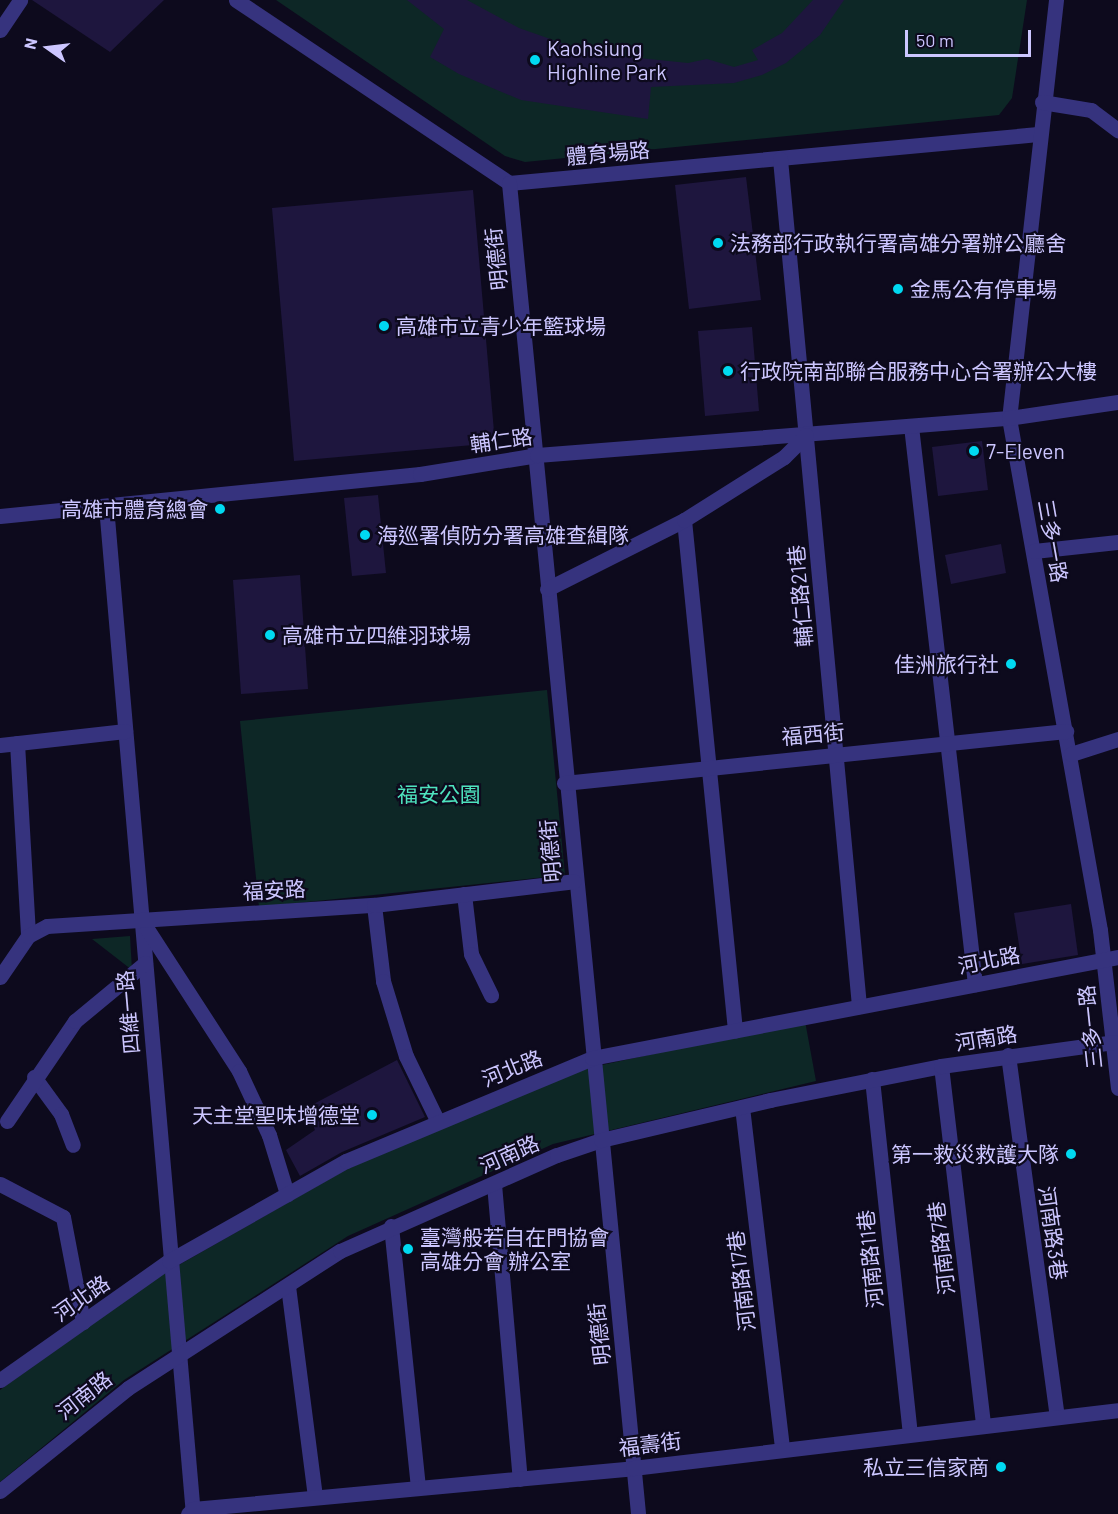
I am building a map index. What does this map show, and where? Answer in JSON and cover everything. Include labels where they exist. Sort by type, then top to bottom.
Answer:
[{"type":"street","points":[[0,30],[20,0]]},
{"type":"street","points":[[236,0],[509,183]]},
{"type":"street","name":"三多一路","points":[[1056,0],[1038,134],[1009,418],[1066,731],[1111,958],[1113,1042],[1118,1088]]},
{"type":"street","points":[[1042,102],[1091,110],[1118,130]]},
{"type":"street","name":"體育場路","points":[[509,183],[1038,134]]},
{"type":"street","name":"輔仁路21巷","points":[[780,159],[860,1006]]},
{"type":"street","name":"明德街","points":[[509,183],[537,455],[564,783],[638,1514]]},
{"type":"street","name":"輔仁路","points":[[0,516],[420,474],[537,455],[1009,418],[1118,402]]},
{"type":"street","points":[[911,426],[975,984]]},
{"type":"street","points":[[547,589],[684,520],[784,457],[806,435]]},
{"type":"street","name":"四維一路","points":[[106,506],[191,1512]]},
{"type":"street","points":[[684,520],[735,1030]]},
{"type":"street","points":[[1034,551],[1118,542]]},
{"type":"street","points":[[0,745],[124,730]]},
{"type":"street","name":"福西街","points":[[564,783],[707,766],[1066,731]]},
{"type":"street","points":[[1071,754],[1118,739]]},
{"type":"street","points":[[0,977],[28,936],[17,743]]},
{"type":"street","name":"福安路","points":[[28,936],[46,926],[140,918],[374,905],[574,880]]},
{"type":"street","points":[[465,894],[471,954],[491,995]]},
{"type":"street","points":[[374,905],[383,981],[406,1056],[438,1122]]},
{"type":"street","points":[[140,918],[198,1002],[239,1071],[269,1135],[287,1194]]},
{"type":"street","name":"河北路","points":[[0,1380],[169,1261],[346,1161],[592,1058],[1111,958]]},
{"type":"street","points":[[7,1121],[34,1077],[75,1021],[146,963]]},
{"type":"street","name":"河南路","points":[[0,1491],[40,1455],[179,1353],[288,1286],[391,1226],[601,1140],[872,1079],[1008,1055],[1113,1042]]},
{"type":"street","name":"河南路3巷","points":[[1008,1055],[1057,1417]]},
{"type":"street","name":"河南路7巷","points":[[941,1066],[983,1425]]},
{"type":"street","points":[[34,1077],[61,1114],[73,1145]]},
{"type":"street","name":"河南路11巷","points":[[872,1079],[910,1434]]},
{"type":"street","name":"河南路17巷","points":[[742,1107],[782,1450]]},
{"type":"street","points":[[0,1184],[63,1217],[83,1322]]},
{"type":"street","points":[[494,1184],[520,1479]]},
{"type":"street","points":[[391,1226],[418,1488]]},
{"type":"street","points":[[288,1286],[315,1496]]},
{"type":"street","name":"福壽街","points":[[191,1512],[315,1496],[633,1468],[1118,1410]]},
{"type":"green space","points":[[276,0],[1027,0],[1012,98],[999,115],[525,162],[505,156]]},
{"type":"green space","name":"福安公園","points":[[547,690],[565,875],[259,907],[240,721]]},
{"type":"green space","points":[[130,936],[132,970],[92,939]]},
{"type":"green space","points":[[805,1021],[816,1081],[553,1144],[348,1236],[124,1380],[0,1482],[0,1390],[163,1274],[347,1169],[494,1104],[588,1068]]},
{"type":"building","points":[[32,0],[164,0],[110,52]]},
{"type":"building","name":"Kaohsiung Highline Park","points":[[407,0],[467,0],[519,28],[590,53],[688,63],[707,59],[734,67],[758,60],[752,50],[782,33],[813,0],[844,0],[820,35],[786,63],[762,75],[734,83],[651,87],[648,119],[521,100],[459,74],[430,57],[444,29]]},
{"type":"building","name":"法務部行政執行署高雄分署辦公廳舍","points":[[746,177],[761,300],[689,309],[675,185]]},
{"type":"building","name":"高雄市立青少年籃球場","points":[[473,190],[495,443],[294,461],[272,208]]},
{"type":"building","name":"行政院南部聯合服務中心合署辦公大樓","points":[[752,327],[759,411],[705,416],[698,331]]},
{"type":"building","points":[[982,441],[988,490],[938,496],[932,447]]},
{"type":"building","name":"海巡署偵防分署高雄查緝隊","points":[[378,495],[386,573],[352,576],[344,498]]},
{"type":"building","points":[[1001,544],[1006,573],[951,584],[945,555]]},
{"type":"building","name":"高雄市立四維羽球場","points":[[300,575],[308,689],[241,694],[233,580]]},
{"type":"building","points":[[1071,904],[1078,955],[1022,964],[1014,913]]},
{"type":"building","name":"天主堂聖味增德堂","points":[[397,1060],[425,1117],[342,1152],[300,1176],[286,1150],[315,1130],[306,1108]]},
{"type":"place","name":"Kaohsiung Highline Park","points":[[535,60]]},
{"type":"place","name":"法務部行政執行署高雄分署辦公廳舍","points":[[718,243]]},
{"type":"place","name":"金馬公有停車場","points":[[898,289]]},
{"type":"place","name":"高雄市立青少年籃球場","points":[[384,326]]},
{"type":"place","name":"行政院南部聯合服務中心合署辦公大樓","points":[[728,371]]},
{"type":"place","name":"7-Eleven","points":[[974,451]]},
{"type":"place","name":"高雄市體育總會","points":[[220,509]]},
{"type":"place","name":"海巡署偵防分署高雄查緝隊","points":[[365,535]]},
{"type":"place","name":"高雄市立四維羽球場","points":[[270,635]]},
{"type":"place","name":"佳洲旅行社","points":[[1011,664]]},
{"type":"place","name":"天主堂聖味增德堂","points":[[372,1115]]},
{"type":"place","name":"第一救災救護大隊","points":[[1071,1154]]},
{"type":"place","name":"臺灣般若自在門協會 高雄分會 辦公室","points":[[408,1249]]},
{"type":"place","name":"私立三信家商","points":[[1001,1467]]}]
